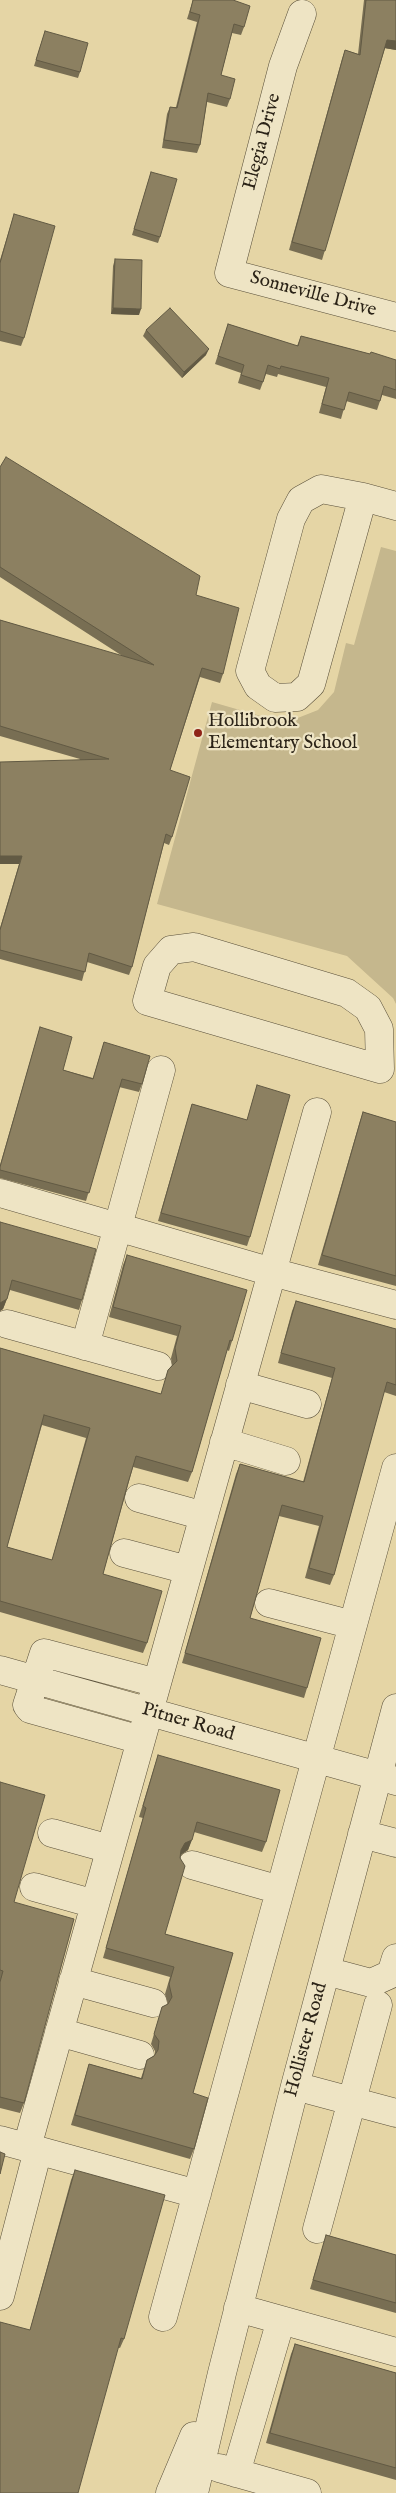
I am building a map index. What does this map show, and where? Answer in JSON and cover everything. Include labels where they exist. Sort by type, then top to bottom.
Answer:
[{"type":"street","name":"Elegia Drive","points":[[229,273],[283,66],[302,14]]},
{"type":"street","name":"Sonneville Drive","points":[[229,273],[396,316]]},
{"type":"street","points":[[363,497],[311,684],[297,697],[275,698],[258,686],[250,671],[291,520],[301,500],[321,489],[363,497],[396,506]]},
{"type":"street","points":[[194,947],[347,993],[368,1008],[379,1029],[388,1072],[146,1001],[157,966],[171,950],[194,947]]},
{"type":"street","points":[[85,1346],[161,1070]]},
{"type":"street","points":[[0,2296],[59,2032],[316,1112]]},
{"type":"street","points":[[0,1193],[272,1272],[396,1305]]},
{"type":"street","points":[[7,1324],[158,1366]]},
{"type":"street","points":[[240,1385],[307,1404]]},
{"type":"street","points":[[224,1442],[286,1461]]},
{"type":"street","points":[[163,2317],[396,1468]]},
{"type":"street","points":[[139,1498],[204,1516]]},
{"type":"street","points":[[124,1552],[188,1570]]},
{"type":"street","points":[[269,1602],[353,1625]]},
{"type":"street","points":[[141,1740],[30,1709],[27,1705],[44,1653],[157,1683]]},
{"type":"street","points":[[85,1724],[99,1668]]},
{"type":"street","name":"Pitner Road","points":[[0,1670],[386,1779]]},
{"type":"street","name":"Hollister Road","points":[[194,2493],[238,2308],[362,1834],[386,1779],[395,1712]]},
{"type":"street","points":[[52,1833],[110,1849]]},
{"type":"street","points":[[362,1834],[396,1843]]},
{"type":"street","points":[[192,1865],[280,1890]]},
{"type":"street","points":[[34,1887],[95,1904]]},
{"type":"street","points":[[326,1971],[371,1983],[391,1974],[396,1958]]},
{"type":"street","points":[[73,1980],[153,2003]]},
{"type":"street","points":[[317,2229],[378,2004]]},
{"type":"street","points":[[59,2032],[140,2055]]},
{"type":"street","points":[[295,2086],[396,2113]]},
{"type":"street","points":[[0,2140],[197,2194]]},
{"type":"street","points":[[238,2308],[396,2352]]},
{"type":"street","points":[[236,2473],[280,2320]]},
{"type":"street","name":"Hollister Road","points":[[170,2493],[222,2373]]},
{"type":"street","points":[[200,2463],[307,2493]]},
{"type":"shaded area","points":[[381,547],[396,551],[396,1004],[393,998],[347,956],[157,904],[212,702],[285,723],[318,710],[334,692],[346,643],[354,645]]},
{"type":"building","points":[[193,0],[233,0],[250,6],[244,27],[234,24],[221,75],[235,79],[230,99],[208,93],[200,145],[164,140],[170,107],[177,108],[200,15],[190,12]]},
{"type":"building","points":[[366,0],[396,0],[396,41],[387,40],[325,251],[292,242],[345,50],[360,55]]},
{"type":"building","points":[[45,31],[88,43],[80,72],[36,60]]},
{"type":"building","points":[[151,172],[177,179],[160,237],[134,229]]},
{"type":"building","points":[[14,214],[55,226],[24,338],[0,331],[0,263]]},
{"type":"building","points":[[115,259],[142,260],[141,309],[113,308]]},
{"type":"building","points":[[170,308],[209,349],[184,372],[146,330]]},
{"type":"building","points":[[228,324],[298,346],[301,336],[370,354],[371,352],[396,360],[396,390],[384,386],[380,401],[349,392],[344,410],[322,404],[329,378],[281,366],[280,369],[268,365],[263,382],[241,375],[244,365],[218,356]]},
{"type":"building","points":[[6,457],[200,576],[196,595],[239,608],[223,674],[202,668],[170,770],[190,777],[172,837],[166,834],[132,967],[89,953],[85,972],[0,950],[0,930],[22,856],[0,856],[0,762],[109,759],[0,726],[0,620],[154,665],[0,567],[0,467]]},
{"type":"building","points":[[40,1027],[72,1037],[63,1070],[93,1079],[104,1042],[150,1056],[142,1084],[122,1079],[89,1193],[0,1170]]},
{"type":"building","points":[[257,1085],[290,1095],[250,1237],[161,1213],[192,1104],[247,1120]]},
{"type":"building","points":[[363,1112],[396,1122],[396,1276],[322,1255]]},
{"type":"building","points":[[0,1222],[96,1249],[82,1300],[12,1280],[7,1299],[0,1303]]},
{"type":"building","points":[[127,1255],[247,1290],[232,1341],[230,1340],[192,1472],[136,1456],[128,1483],[103,1574],[162,1591],[147,1643],[0,1601],[0,1348],[161,1394],[168,1370],[177,1361],[175,1348],[181,1326],[113,1307]],"holes":[[[44,1415],[90,1428],[52,1560],[7,1547]]]},
{"type":"building","points":[[296,1301],[396,1329],[396,1385],[387,1382],[334,1575],[309,1568],[323,1516],[282,1505],[250,1618],[321,1638],[307,1688],[185,1653],[240,1464],[304,1482],[335,1368],[281,1353]]},
{"type":"building","points":[[158,1755],[280,1790],[266,1842],[197,1822],[192,1840],[185,1843],[181,1850],[180,1858],[185,1866],[165,1934],[233,1953],[193,2093],[208,2098],[194,2149],[75,2115],[89,2064],[142,2079],[147,2060],[154,2056],[158,2050],[159,2041],[154,2034],[162,2007],[168,2004],[172,1997],[169,1984],[174,1967],[106,1948],[146,1808],[143,1806]]},
{"type":"building","points":[[0,1782],[45,1795],[14,1902],[74,1919],[24,2103],[0,2097],[0,1982],[3,1971],[0,1970]]},
{"type":"building","points":[[0,2152],[5,2154],[0,2174]]},
{"type":"building","points":[[75,2170],[165,2195],[124,2339],[121,2338],[78,2493],[0,2493],[0,2322],[30,2330]]},
{"type":"building","points":[[326,2235],[396,2255],[396,2303],[313,2280]]},
{"type":"building","points":[[295,2344],[396,2373],[396,2468],[270,2433]]},
{"type":"place","name":"Hollibrook Elementary School","points":[[198,733]]}]
